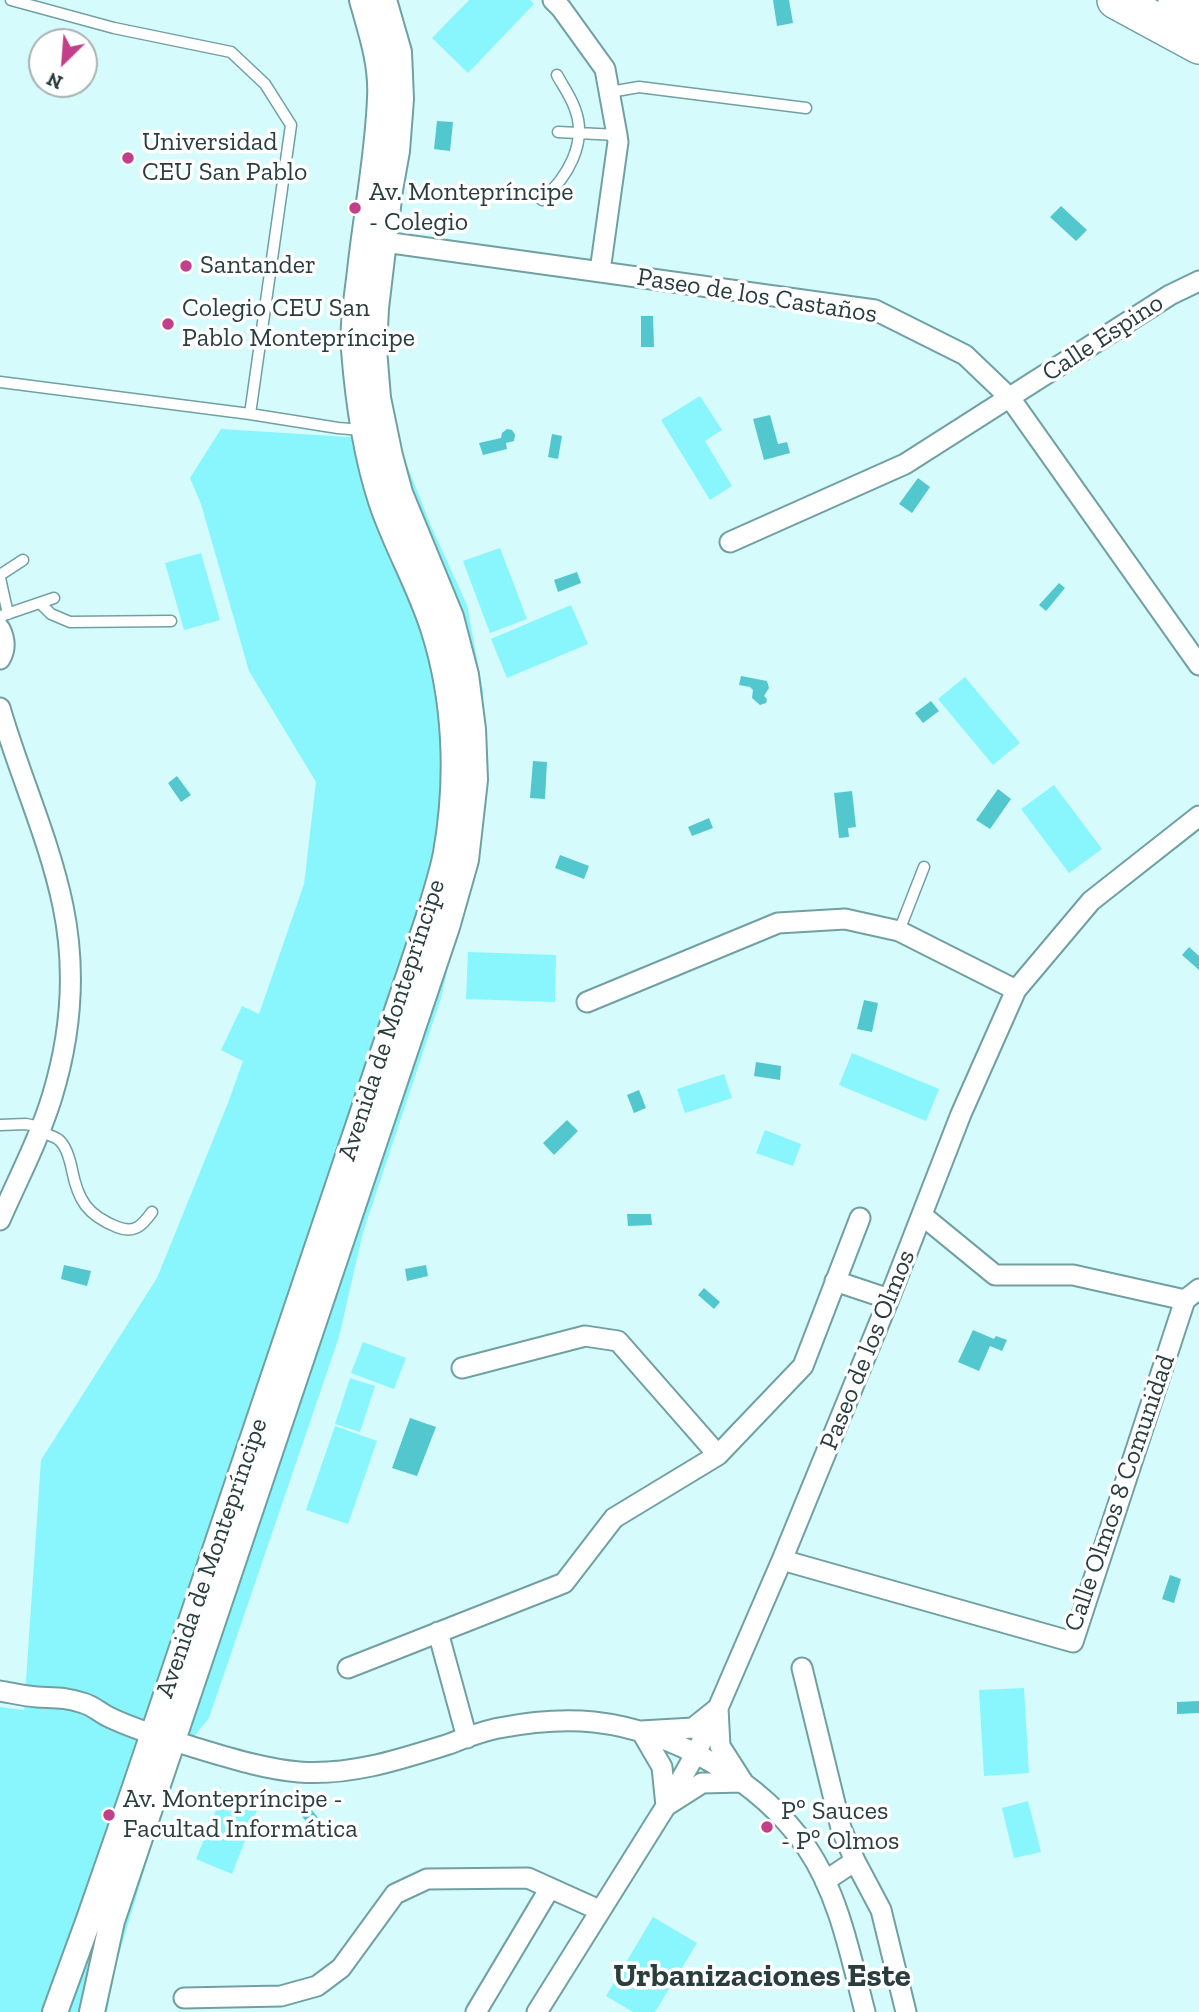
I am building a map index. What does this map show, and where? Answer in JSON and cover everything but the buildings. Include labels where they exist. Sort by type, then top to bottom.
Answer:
[{"type":"highway","points":[[1116,0],[1199,45]]},
{"type":"highway","points":[[1177,0],[1199,12]]},
{"type":"street","name":"Avenida de Montepríncipe","points":[[55,2012],[162,1737],[443,940],[466,860],[475,780],[473,729],[466,675],[451,617],[400,493],[378,398],[374,349],[374,241],[376,148],[381,96],[378,60],[362,0]]},
{"type":"street","name":"Avenida de Montepríncipe","points":[[92,2012],[112,1920],[162,1737],[428,919],[445,855],[452,808],[453,727],[446,677],[433,628],[382,502],[363,430],[354,345],[356,304],[390,190],[397,151],[401,99],[399,52],[384,0]]},
{"type":"street","points":[[553,0],[606,69],[610,92],[618,142],[600,271]]},
{"type":"street","name":"Paseo de los Castaños","points":[[374,241],[875,310],[965,355],[1010,398],[1199,665]]},
{"type":"street","name":"Calle Espino","points":[[730,542],[905,464],[1170,295],[1199,281]]},
{"type":"street","points":[[0,659],[4,646],[3,623]]},
{"type":"street","points":[[0,708],[63,907],[70,977],[69,1015],[62,1062],[51,1100],[0,1220]]},
{"type":"street","name":"Paseo de los Olmos","points":[[537,2012],[666,1806],[718,1709],[923,1216],[961,1114],[1016,990],[1091,901],[1199,816]]},
{"type":"street","points":[[587,1002],[778,923],[845,919],[899,931],[1016,990]]},
{"type":"street","name":"Calle Olmos 8 Comunidad","points":[[782,1560],[1073,1642],[1192,1295],[1073,1275],[995,1275],[923,1216]]},
{"type":"street","points":[[348,1668],[564,1583],[614,1518],[718,1455],[803,1366],[860,1218]]},
{"type":"street","points":[[835,1281],[889,1299]]},
{"type":"street","points":[[462,1368],[585,1336],[618,1341],[718,1455]]},
{"type":"street","points":[[438,1632],[467,1738]]},
{"type":"street","points":[[802,1668],[841,1828],[881,1910],[906,2012]]},
{"type":"street","points":[[0,1691],[36,1697],[63,1697],[83,1703],[109,1718],[162,1737],[238,1761],[299,1772],[338,1771],[388,1763],[497,1728],[544,1722],[593,1722],[641,1731],[696,1754],[743,1782],[779,1815],[807,1848],[825,1881],[845,1933],[865,2012]]},
{"type":"street","points":[[641,1731],[693,1728],[718,1709]]},
{"type":"street","name":"Paseo de los Olmos","points":[[718,1709],[720,1746],[743,1782]]},
{"type":"street","points":[[641,1731],[662,1767],[666,1806]]},
{"type":"street","name":"Paseo de los Olmos","points":[[666,1806],[702,1783],[743,1782]]},
{"type":"street","points":[[825,1881],[856,1861]]},
{"type":"street","points":[[184,1998],[281,1996],[317,1986],[341,1968],[395,1894],[427,1878],[528,1878],[599,1910]]},
{"type":"street","points":[[476,2012],[550,1888]]},
{"type":"lane","points":[[11,0],[114,28],[231,52],[265,84],[292,125],[250,414]]},
{"type":"lane","points":[[542,200],[558,186],[575,154],[579,133],[575,110],[557,75]]},
{"type":"lane","points":[[610,92],[639,87],[806,108]]},
{"type":"lane","points":[[558,132],[617,135]]},
{"type":"lane","points":[[0,382],[363,430]]},
{"type":"lane","points":[[23,560],[0,577],[3,623],[54,598]]},
{"type":"lane","points":[[40,603],[51,614],[70,622],[171,621]]},
{"type":"lane","points":[[899,931],[924,867]]},
{"type":"lane","points":[[0,1125],[26,1124],[59,1140],[69,1157],[75,1184],[84,1206],[106,1222],[120,1229],[134,1230],[143,1224],[152,1212]]},
{"type":"shaded area","points":[[469,0],[530,0],[534,4],[468,73],[432,38]]},
{"type":"shaded area","points":[[773,0],[789,0],[793,23],[777,26]]},
{"type":"shaded area","points":[[437,121],[453,122],[450,151],[434,149]]},
{"type":"shaded area","points":[[1061,206],[1087,230],[1076,241],[1050,217]]},
{"type":"shaded area","points":[[641,316],[653,316],[654,347],[641,347]]},
{"type":"shaded area","points":[[700,396],[722,430],[705,441],[732,486],[710,500],[661,420]]},
{"type":"shaded area","points":[[770,415],[778,444],[787,442],[790,453],[764,460],[753,419]]},
{"type":"shaded area","points":[[221,429],[397,440],[431,526],[467,605],[483,691],[480,826],[441,998],[363,1232],[339,1337],[209,1718],[179,1755],[116,1964],[107,2012],[0,2012],[0,1707],[24,1710],[41,1460],[157,1278],[243,1061],[221,1050],[242,1006],[259,1014],[304,884],[316,782],[249,671],[201,504],[190,478]]},
{"type":"shaded area","points":[[507,429],[512,430],[515,435],[514,441],[506,443],[507,449],[483,455],[479,443],[501,438]]},
{"type":"shaded area","points":[[552,434],[562,436],[558,459],[548,457]]},
{"type":"shaded area","points":[[918,478],[930,487],[912,513],[899,504]]},
{"type":"shaded area","points":[[500,548],[527,619],[490,633],[463,561]]},
{"type":"shaded area","points":[[201,553],[220,620],[184,630],[165,563]]},
{"type":"shaded area","points":[[577,572],[581,583],[558,592],[554,580]]},
{"type":"shaded area","points":[[1059,583],[1065,588],[1046,611],[1039,605]]},
{"type":"shaded area","points":[[571,605],[588,644],[507,678],[491,639]]},
{"type":"shaded area","points":[[741,676],[767,681],[769,688],[764,696],[766,703],[760,705],[752,698],[753,690],[750,687],[739,685]]},
{"type":"shaded area","points":[[965,677],[1020,743],[993,765],[938,699]]},
{"type":"shaded area","points":[[931,701],[939,711],[923,723],[915,713]]},
{"type":"shaded area","points":[[533,761],[547,762],[545,799],[530,798]]},
{"type":"shaded area","points":[[177,776],[191,795],[181,802],[168,783]]},
{"type":"shaded area","points":[[1054,785],[1102,849],[1069,873],[1021,809]]},
{"type":"shaded area","points":[[998,789],[1011,799],[990,829],[976,820]]},
{"type":"shaded area","points":[[852,791],[856,827],[848,828],[849,837],[839,838],[834,793]]},
{"type":"shaded area","points":[[709,818],[713,828],[692,836],[688,827]]},
{"type":"shaded area","points":[[560,855],[589,866],[584,879],[555,868]]},
{"type":"shaded area","points":[[1189,947],[1199,956],[1199,970],[1182,955]]},
{"type":"shaded area","points":[[468,952],[556,955],[555,1002],[466,999]]},
{"type":"shaded area","points":[[864,1000],[878,1003],[872,1032],[857,1029]]},
{"type":"shaded area","points":[[852,1053],[939,1089],[926,1121],[839,1085]]},
{"type":"shaded area","points":[[756,1062],[781,1066],[780,1080],[754,1076]]},
{"type":"shaded area","points":[[724,1074],[732,1098],[685,1113],[677,1089]]},
{"type":"shaded area","points":[[639,1090],[646,1108],[634,1113],[627,1095]]},
{"type":"shaded area","points":[[567,1120],[578,1131],[554,1155],[543,1143]]},
{"type":"shaded area","points":[[765,1130],[801,1144],[793,1166],[756,1153]]},
{"type":"shaded area","points":[[627,1214],[651,1214],[652,1225],[628,1226]]},
{"type":"shaded area","points":[[64,1265],[91,1271],[87,1286],[61,1279]]},
{"type":"shaded area","points":[[426,1265],[428,1276],[407,1281],[405,1269]]},
{"type":"shaded area","points":[[704,1288],[720,1302],[714,1309],[698,1295]]},
{"type":"shaded area","points":[[973,1330],[994,1339],[996,1336],[1007,1340],[1002,1351],[990,1346],[979,1371],[958,1362]]},
{"type":"shaded area","points":[[363,1342],[406,1358],[394,1389],[351,1373]]},
{"type":"shaded area","points":[[350,1378],[375,1386],[360,1432],[335,1424]]},
{"type":"shaded area","points":[[410,1418],[436,1427],[417,1476],[392,1468]]},
{"type":"shaded area","points":[[335,1426],[377,1441],[348,1524],[306,1510]]},
{"type":"shaded area","points":[[1170,1575],[1181,1579],[1174,1603],[1162,1599]]},
{"type":"shaded area","points":[[1024,1688],[1029,1773],[984,1776],[979,1690]]},
{"type":"shaded area","points":[[1199,1701],[1199,1713],[1177,1714],[1177,1702]]},
{"type":"shaded area","points":[[224,1791],[259,1805],[232,1874],[196,1859]]},
{"type":"shaded area","points":[[1028,1801],[1041,1852],[1014,1858],[1002,1808]]},
{"type":"shaded area","points":[[306,1803],[320,1820],[311,1828],[297,1810]]},
{"type":"shaded area","points":[[653,1917],[697,1943],[655,2012],[633,2012],[606,1996]]},
{"type":"place","name":"Universidad CEU San Pablo","points":[[128,158]]},
{"type":"place","name":"Av. Montepríncipe - Colegio","points":[[355,208]]},
{"type":"place","name":"Santander","points":[[186,266]]},
{"type":"place","name":"Colegio CEU San Pablo Montepríncipe","points":[[168,324]]},
{"type":"place","name":"Av. Montepríncipe - Facultad Informática","points":[[109,1815]]},
{"type":"place","name":"Pº Sauces - Pº Olmos","points":[[767,1827]]},
{"type":"district","name":"Urbanizaciones Este","points":[[762,1977]]}]
